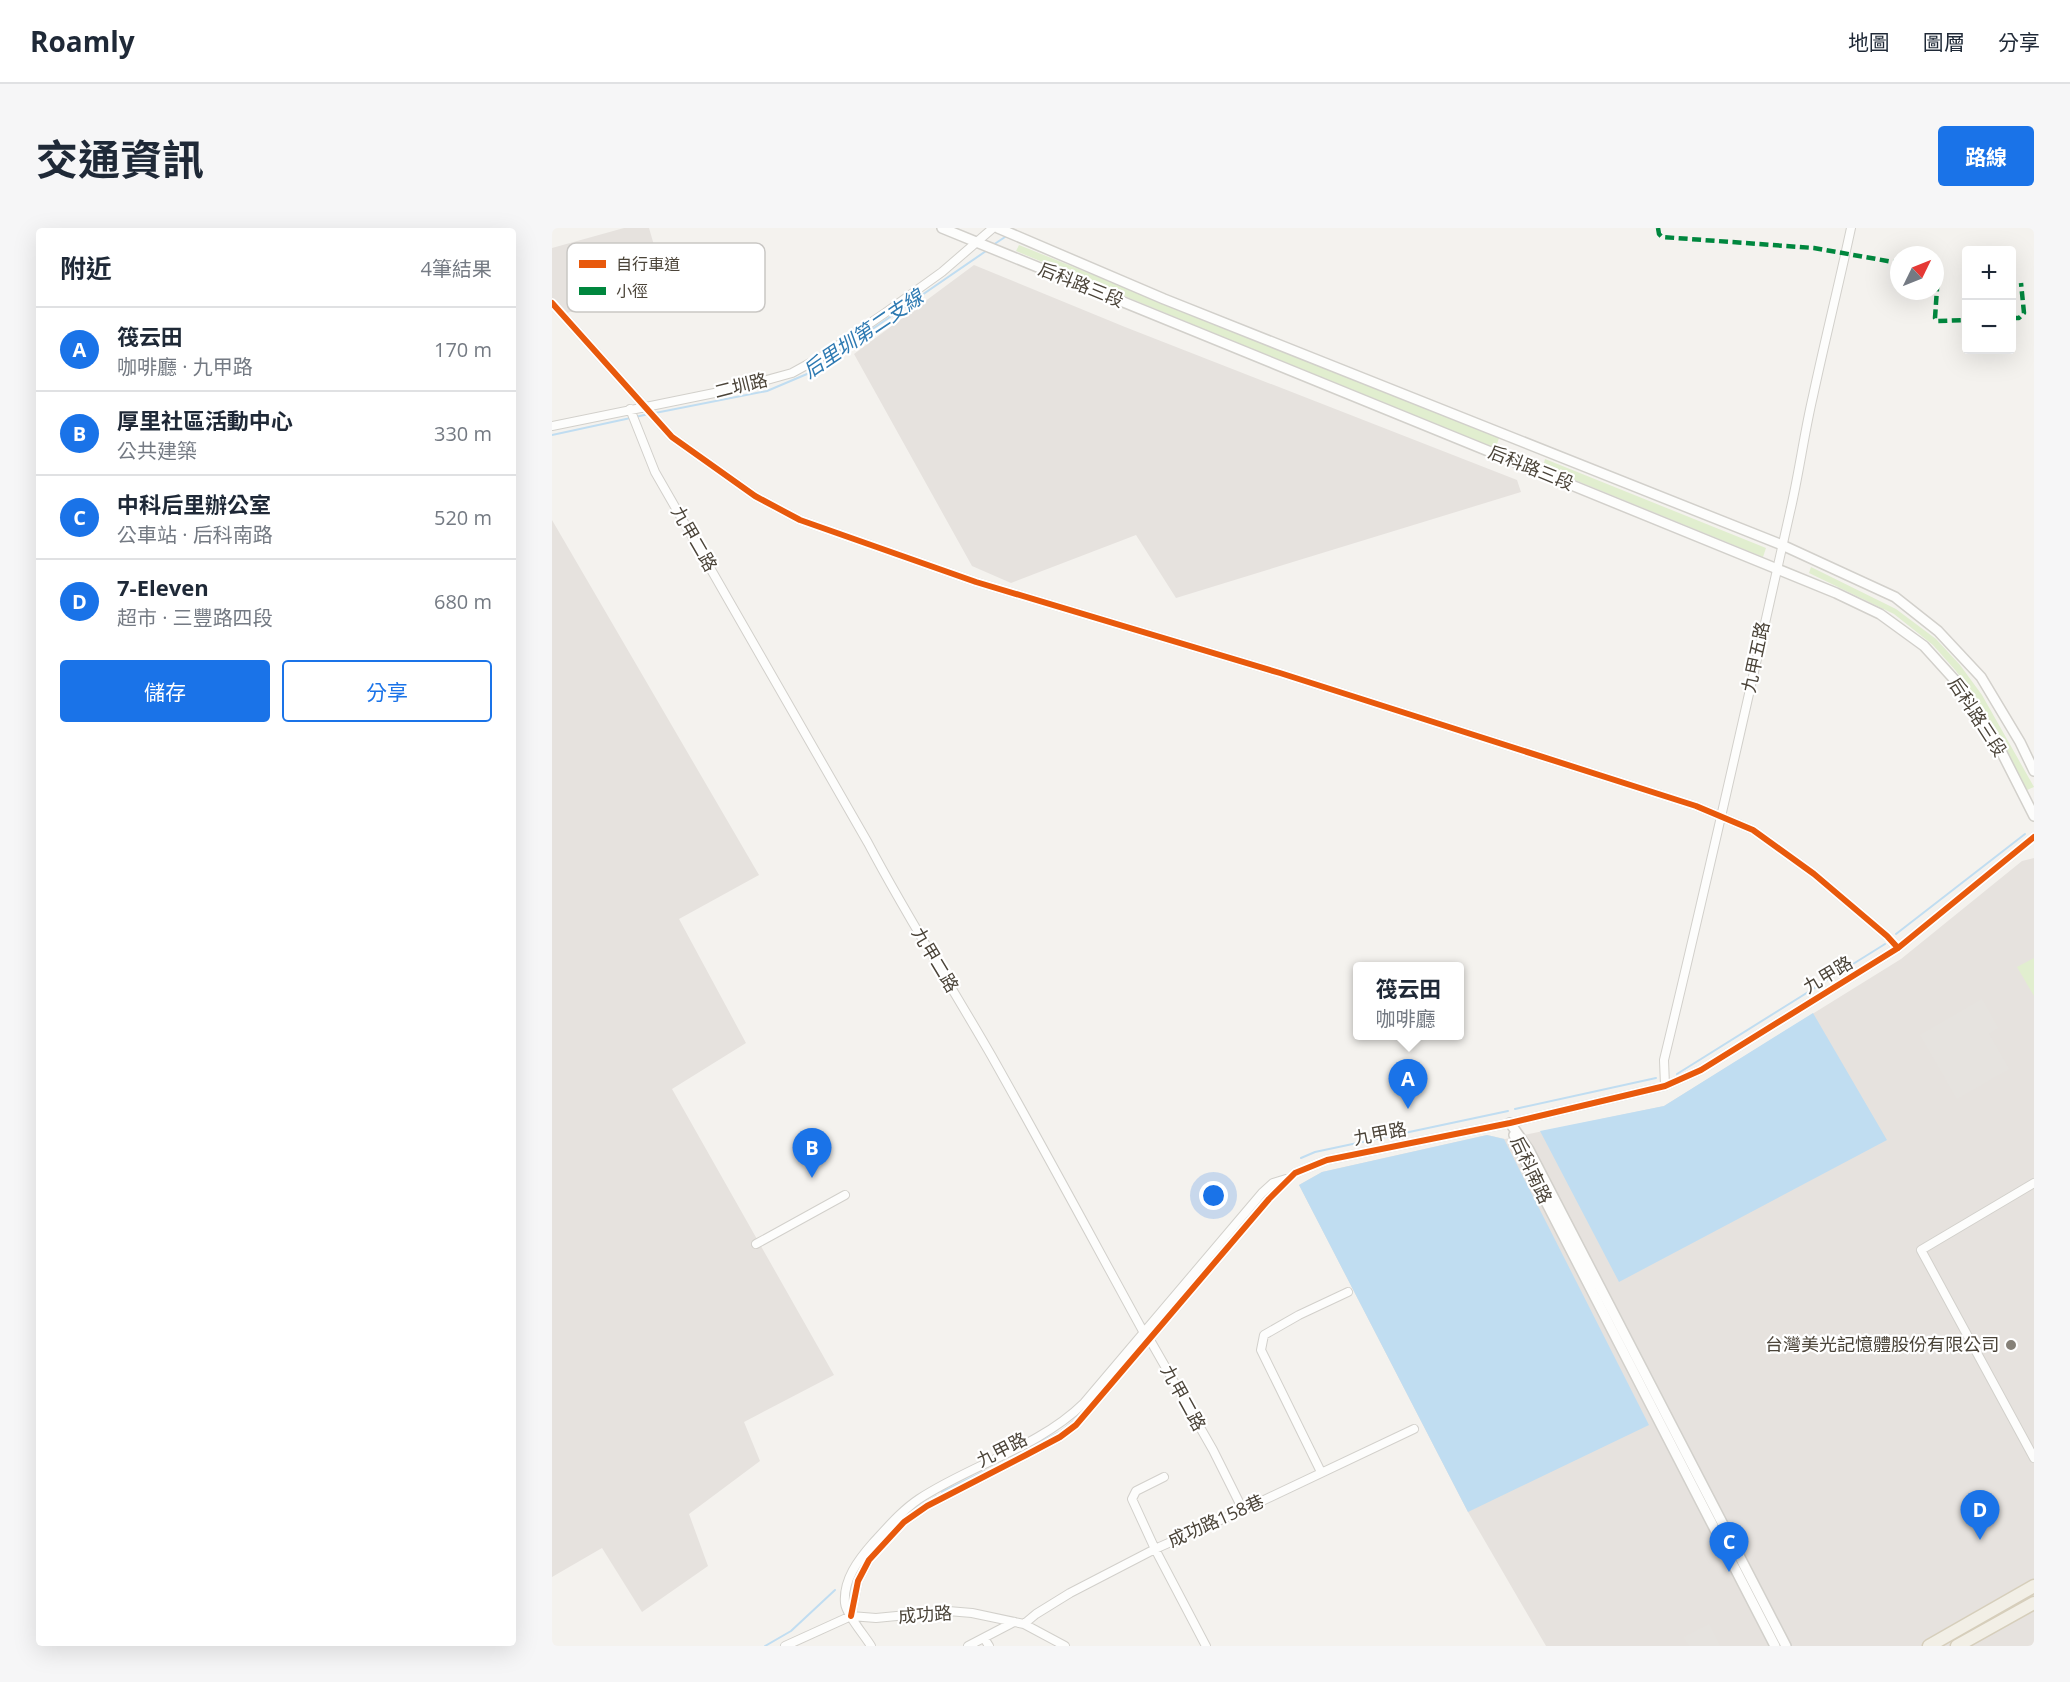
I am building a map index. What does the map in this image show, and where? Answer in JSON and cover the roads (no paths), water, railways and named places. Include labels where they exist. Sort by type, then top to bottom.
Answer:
[{"type":"main road","points":[[1929,1646],[2034,1587]]},
{"type":"main road","points":[[1957,1646],[2034,1603]]},
{"type":"street","name":"后科路三段","points":[[942,228],[1776,568],[1880,614],[1924,646],[1962,688],[2001,751],[2034,816]]},
{"type":"street","name":"二圳路","points":[[552,426],[734,389],[792,373],[822,357],[942,272],[993,228]]},
{"type":"street","name":"后科路三段","points":[[998,228],[1164,299],[1782,545],[1895,597],[1938,631],[1981,677],[2020,742],[2034,771]]},
{"type":"street","name":"九甲五路","points":[[1665,1086],[1664,1060],[1722,818],[1812,397],[1840,284],[1851,228]]},
{"type":"street","points":[[552,303],[672,437],[755,496],[800,520],[976,582],[1280,673],[1644,789],[1753,830],[1814,874],[1898,948]]},
{"type":"street","name":"九甲二路","points":[[630,409],[655,471],[868,843],[900,904],[962,1005],[1030,1124],[1144,1333],[1213,1450],[1243,1510]]},
{"type":"street","name":"九甲路","points":[[851,1616],[845,1604],[848,1579],[861,1557],[898,1516],[918,1499],[1058,1426],[1084,1403],[1262,1193],[1273,1183],[1287,1179],[1305,1168],[1327,1160],[1510,1123],[1665,1086],[1701,1070],[1898,948],[2034,837]]},
{"type":"street","name":"后科南路","points":[[1510,1123],[1526,1163],[1771,1628],[1786,1646]]},
{"type":"street","name":"九甲路","points":[[851,1616],[858,1581],[868,1560],[904,1522],[934,1501],[1060,1437],[1076,1425],[1287,1179]]},
{"type":"street","points":[[2034,1184],[1921,1250],[2034,1458]]},
{"type":"street","points":[[756,1244],[845,1195]]},
{"type":"street","points":[[1321,1472],[1261,1350],[1264,1335],[1299,1315],[1348,1292]]},
{"type":"street","name":"成功路158巷","points":[[1024,1624],[1070,1593],[1155,1549],[1414,1429]]},
{"type":"street","points":[[1164,1477],[1136,1491],[1132,1499],[1155,1549],[1206,1646]]},
{"type":"street","name":"成功路","points":[[785,1646],[851,1616],[876,1618],[948,1611],[972,1613],[1024,1624],[1065,1646]]},
{"type":"street","points":[[851,1616],[871,1646]]},
{"type":"street","points":[[968,1646],[1014,1622]]},
{"type":"street","name":"后科南路","points":[[1771,1628],[1775,1646]]},
{"type":"street","points":[[984,1638],[988,1646]]},
{"type":"water","points":[[1813,1013],[1887,1140],[1619,1282],[1540,1131],[1664,1106]]},
{"type":"water","points":[[1487,1135],[1504,1139],[1649,1425],[1468,1512],[1299,1185],[1322,1172]]},
{"type":"waterway","name":"后里圳第二支線","points":[[993,245],[1008,235]]},
{"type":"waterway","name":"后里圳第二支線","points":[[655,413],[767,391],[807,374],[986,251]]},
{"type":"waterway","name":"后里圳第二支線","points":[[552,435],[649,414]]},
{"type":"waterway","points":[[1896,934],[2025,834]]},
{"type":"waterway","points":[[1677,1074],[1885,944]]},
{"type":"waterway","points":[[1515,1109],[1656,1078]]},
{"type":"waterway","points":[[1301,1158],[1315,1152],[1508,1111]]},
{"type":"waterway","points":[[1155,1326],[1262,1200]]},
{"type":"waterway","points":[[1011,1457],[1060,1432],[1076,1419]]},
{"type":"waterway","points":[[942,1492],[985,1471]]},
{"type":"waterway","points":[[906,1516],[936,1496]]},
{"type":"waterway","points":[[765,1646],[791,1631],[835,1590]]},
{"type":"place","name":"筏云田","points":[[1408,1109]]},
{"type":"place","name":"厚里社區活動中心","points":[[812,1178]]},
{"type":"place","name":"台灣美光記憶體股份有限公司","points":[[2011,1345]]},
{"type":"place","name":"7-Eleven","points":[[1980,1540]]},
{"type":"place","name":"中科后里辦公室","points":[[1729,1572]]}]
